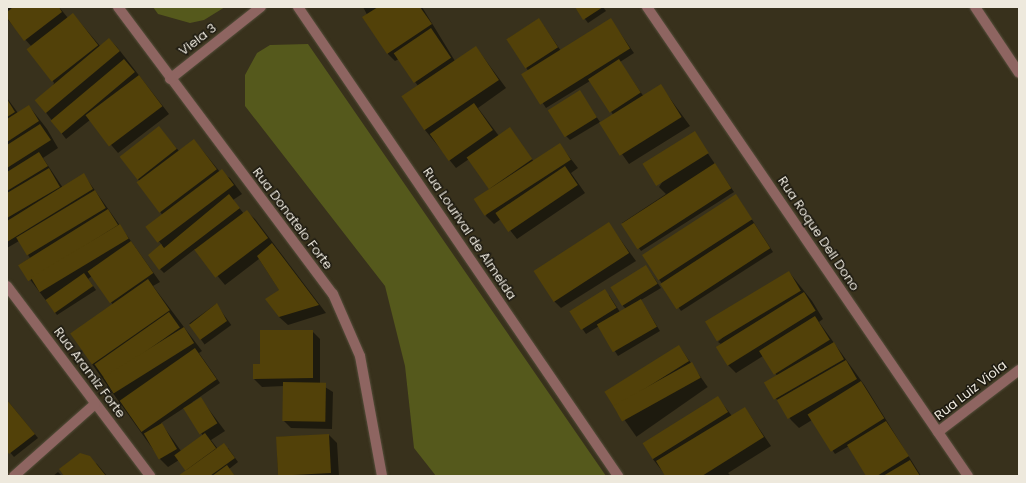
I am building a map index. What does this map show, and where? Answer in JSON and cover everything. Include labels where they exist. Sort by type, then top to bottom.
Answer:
[{"type":"street","name":"Rua Donatelo Forte","points":[[118,7],[170,79],[333,294],[360,356],[382,476]]},
{"type":"street","name":"Viela 3","points":[[170,79],[261,7]]},
{"type":"street","name":"Rua Lourival de Almeida","points":[[298,7],[618,476]]},
{"type":"street","name":"Rua Roque Dell Dono","points":[[647,7],[968,476]]},
{"type":"street","points":[[975,7],[1019,73]]},
{"type":"street","name":"Rua Aramiz Forte","points":[[7,286],[150,476]]},
{"type":"street","name":"Rua Luiz Viola","points":[[938,432],[1019,370]]},
{"type":"street","points":[[14,476],[95,404]]},
{"type":"green space","points":[[153,7],[225,7],[204,20],[190,23],[158,14]]},
{"type":"green space","points":[[308,44],[606,476],[436,476],[414,448],[405,366],[385,286],[245,106],[245,75],[257,53],[270,45]]},
{"type":"building","points":[[13,7],[59,7],[62,12],[24,41],[7,18],[7,12]]},
{"type":"building","points":[[378,7],[420,7],[432,24],[387,54],[362,17]]},
{"type":"building","points":[[575,7],[603,7],[583,20]]},
{"type":"building","points":[[73,13],[98,45],[52,82],[27,49]]},
{"type":"building","points":[[539,18],[558,47],[525,69],[506,39]]},
{"type":"building","points":[[611,18],[630,49],[540,105],[521,74]]},
{"type":"building","points":[[431,28],[451,58],[414,83],[394,53]]},
{"type":"building","points":[[109,38],[120,51],[46,113],[35,100]]},
{"type":"building","points":[[476,46],[499,80],[424,130],[401,96]]},
{"type":"building","points":[[124,59],[135,72],[61,134],[50,121]]},
{"type":"building","points":[[619,59],[641,93],[610,113],[588,79]]},
{"type":"building","points":[[139,75],[162,106],[109,146],[85,115]]},
{"type":"building","points":[[661,84],[682,117],[620,156],[599,123]]},
{"type":"building","points":[[580,90],[597,117],[565,137],[548,110]]},
{"type":"building","points":[[7,99],[15,112],[7,117]]},
{"type":"building","points":[[474,103],[493,130],[449,161],[430,134]]},
{"type":"building","points":[[29,105],[39,121],[7,142],[7,119]]},
{"type":"building","points":[[40,124],[51,140],[7,168],[7,145]]},
{"type":"building","points":[[159,126],[177,149],[137,180],[120,157]]},
{"type":"building","points":[[510,127],[532,159],[489,189],[467,157]]},
{"type":"building","points":[[695,131],[709,153],[656,186],[642,164]]},
{"type":"building","points":[[194,139],[217,169],[159,213],[136,182]]},
{"type":"building","points":[[560,143],[571,160],[485,216],[474,199]]},
{"type":"building","points":[[39,152],[48,166],[7,191],[7,172]]},
{"type":"building","points":[[715,163],[731,188],[637,249],[621,224]]},
{"type":"building","points":[[565,166],[578,185],[508,232],[495,213]]},
{"type":"building","points":[[49,168],[60,187],[7,218],[7,193]]},
{"type":"building","points":[[222,169],[234,185],[157,243],[145,227]]},
{"type":"building","points":[[84,173],[93,189],[7,242],[7,221]]},
{"type":"building","points":[[95,190],[106,208],[27,255],[16,237]]},
{"type":"building","points":[[229,194],[240,208],[159,270],[148,255],[161,244],[164,248]]},
{"type":"building","points":[[736,194],[752,219],[658,280],[642,255]]},
{"type":"building","points":[[108,209],[118,225],[28,281],[18,265]]},
{"type":"building","points":[[247,210],[268,238],[215,278],[194,250]]},
{"type":"building","points":[[609,222],[629,253],[554,302],[534,271]]},
{"type":"building","points":[[754,223],[770,248],[676,309],[660,284]]},
{"type":"building","points":[[120,224],[129,239],[40,292],[31,278]]},
{"type":"building","points":[[131,241],[153,273],[110,303],[88,271]]},
{"type":"building","points":[[272,243],[319,305],[279,317],[265,299],[279,290],[257,256]]},
{"type":"building","points":[[646,265],[658,284],[622,306],[610,287]]},
{"type":"building","points":[[789,271],[801,291],[717,341],[705,321]]},
{"type":"building","points":[[84,273],[93,286],[55,313],[45,300]]},
{"type":"building","points":[[148,279],[170,310],[92,365],[70,333]]},
{"type":"building","points":[[605,289],[617,308],[581,330],[569,311]]},
{"type":"building","points":[[804,292],[816,311],[727,366],[716,347]]},
{"type":"building","points":[[641,299],[657,327],[613,352],[597,324]]},
{"type":"building","points":[[217,303],[227,321],[200,340],[189,325]]},
{"type":"building","points":[[169,312],[180,328],[105,380],[94,364]]},
{"type":"building","points":[[815,316],[830,340],[774,375],[759,351]]},
{"type":"building","points":[[184,327],[194,343],[114,393],[103,377]]},
{"type":"building","points":[[260,330],[313,330],[313,378],[253,379],[253,364],[260,364]]},
{"type":"building","points":[[834,342],[844,359],[774,400],[764,382]]},
{"type":"building","points":[[679,345],[689,361],[614,408],[604,392]]},
{"type":"building","points":[[195,348],[217,379],[141,432],[120,401]]},
{"type":"building","points":[[846,360],[857,379],[788,419],[777,400]]},
{"type":"building","points":[[692,362],[701,378],[622,421],[613,406]]},
{"type":"building","points":[[861,381],[884,418],[831,452],[808,414]]},
{"type":"building","points":[[283,382],[326,383],[325,422],[282,421]]},
{"type":"building","points":[[718,396],[728,412],[653,459],[643,443]]},
{"type":"building","points":[[201,397],[217,423],[200,434],[183,408]]},
{"type":"building","points":[[7,400],[35,434],[9,454],[7,451]]},
{"type":"building","points":[[745,407],[764,437],[702,476],[665,476],[656,461]]},
{"type":"building","points":[[886,421],[909,456],[877,476],[866,476],[847,445]]},
{"type":"building","points":[[162,423],[177,449],[159,459],[144,434]]},
{"type":"building","points":[[205,433],[216,448],[185,471],[174,455]]},
{"type":"building","points":[[329,434],[331,473],[278,476],[276,437]]},
{"type":"building","points":[[224,443],[235,458],[210,476],[178,476]]},
{"type":"building","points":[[80,453],[90,456],[106,476],[64,476],[59,469]]},
{"type":"building","points":[[910,460],[920,476],[883,476]]},
{"type":"building","points":[[227,465],[235,476],[212,476]]}]
